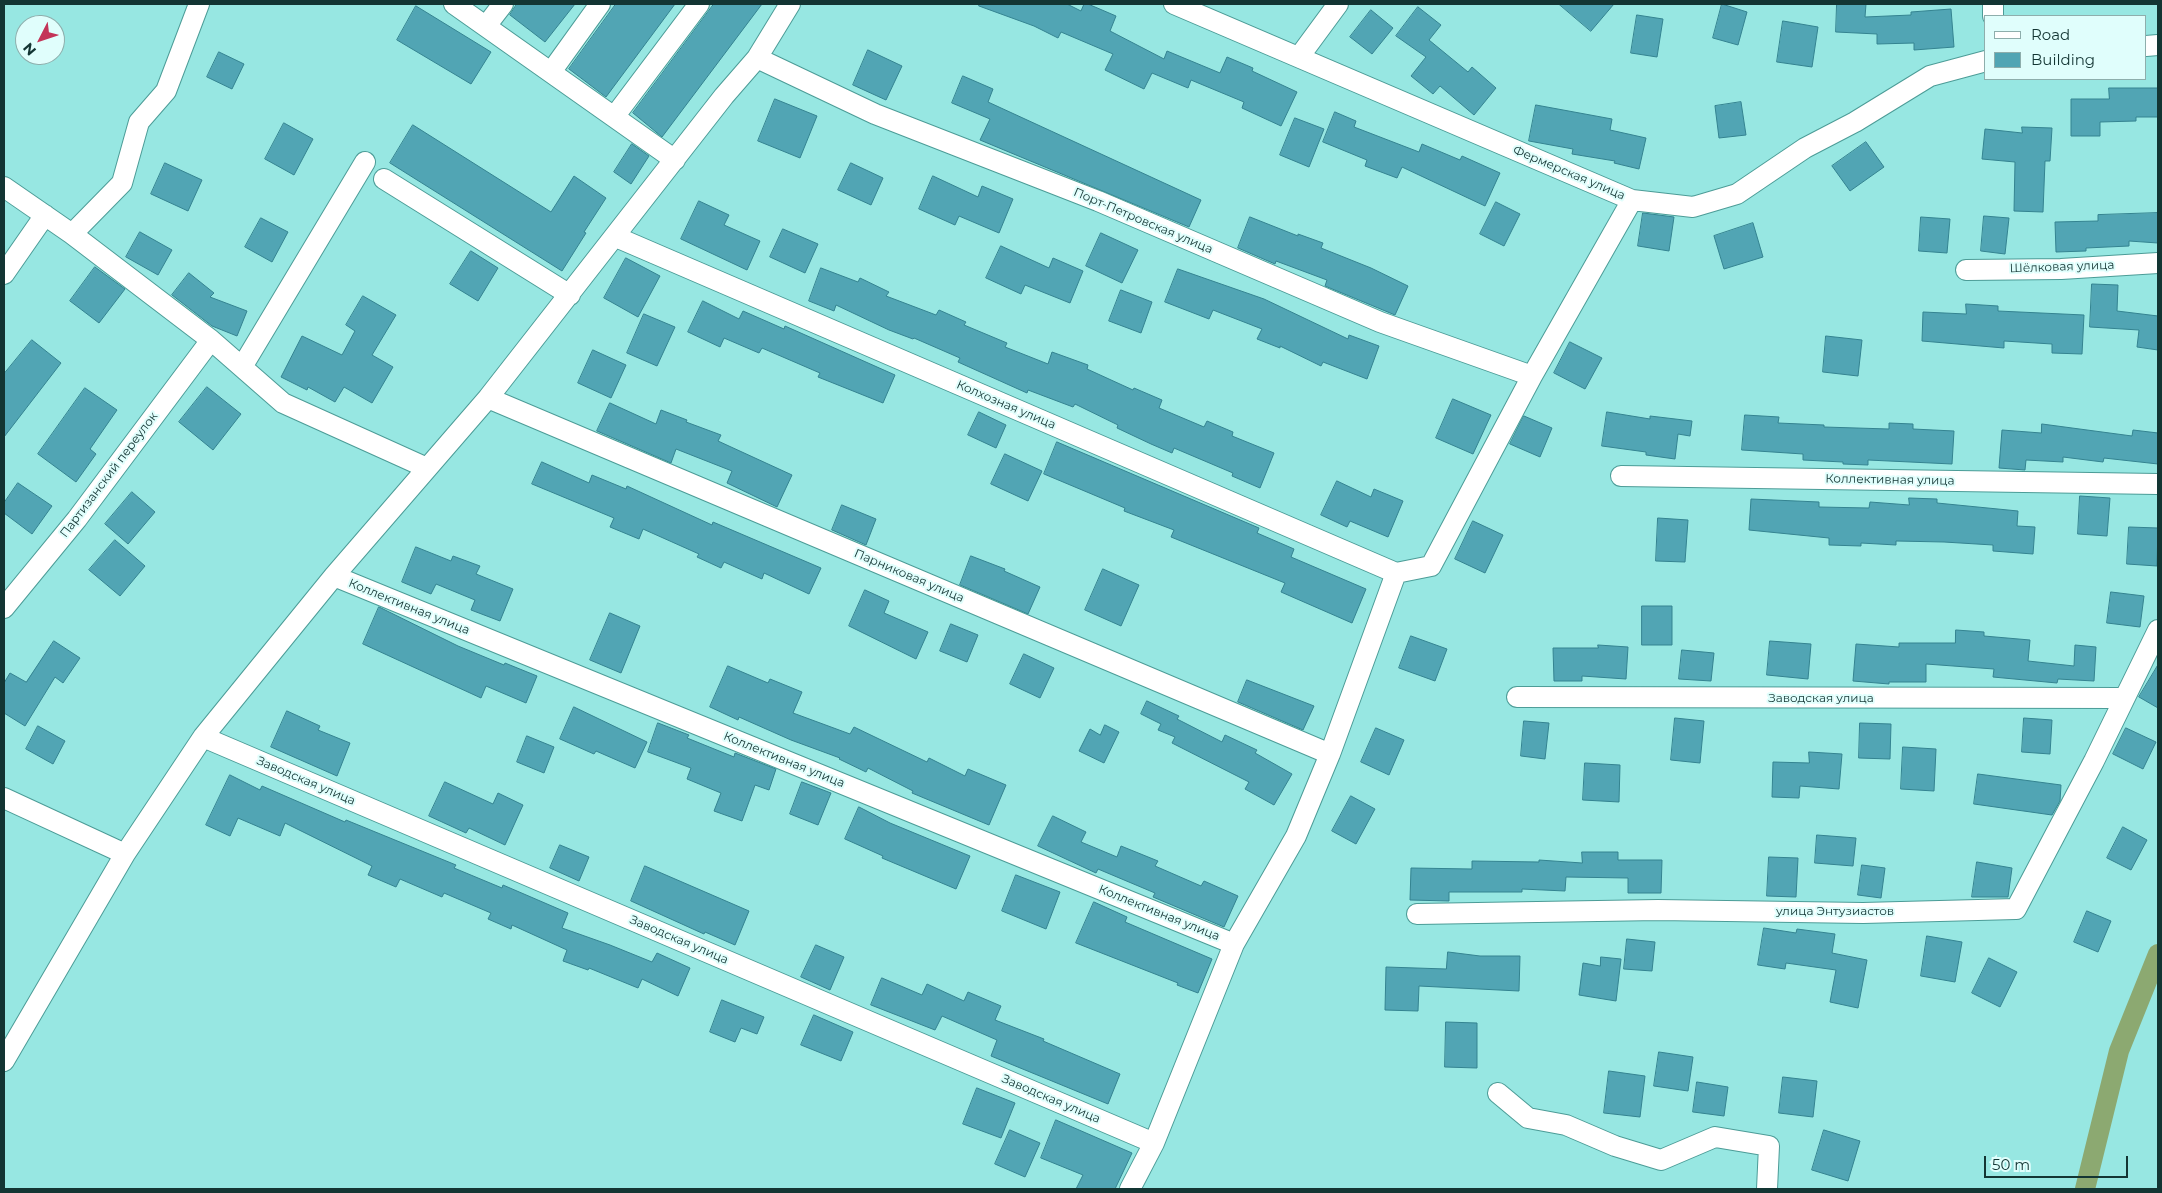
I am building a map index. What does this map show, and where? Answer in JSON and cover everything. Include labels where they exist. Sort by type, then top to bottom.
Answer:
[{"type":"street","points":[[72,234],[122,183],[139,122],[166,91],[199,4]]},
{"type":"street","points":[[454,4],[675,160]]},
{"type":"street","points":[[486,26],[503,4]]},
{"type":"street","points":[[551,72],[600,4]]},
{"type":"street","points":[[614,117],[699,4]]},
{"type":"street","points":[[4,1060],[125,854],[203,737],[334,576],[488,398],[616,237],[724,96],[758,58],[790,4]]},
{"type":"street","name":"Фермерская улица","points":[[1174,4],[1632,200],[1693,206],[1736,194],[1805,148],[1855,122],[1930,76],[1984,62]]},
{"type":"street","points":[[1299,57],[1338,4]]},
{"type":"street","name":"Порт-Петровская улица","points":[[758,58],[875,114],[1098,201],[1380,322],[1532,376]]},
{"type":"street","points":[[242,367],[365,162]]},
{"type":"street","points":[[384,179],[570,295]]},
{"type":"street","points":[[4,187],[45,214],[211,340],[283,403],[427,468]]},
{"type":"street","points":[[1130,1189],[1154,1143],[1234,944],[1296,836],[1330,754],[1396,573],[1431,566],[1532,376],[1632,200]]},
{"type":"street","points":[[4,274],[45,214]]},
{"type":"street","name":"Колхозная улица","points":[[616,237],[1396,573]]},
{"type":"street","name":"Шёлковая улица","points":[[1966,270],[2061,269],[2158,264]]},
{"type":"street","name":"Партизанский переулок","points":[[4,608],[77,519],[211,340]]},
{"type":"street","name":"Парниковая улица","points":[[488,398],[1330,754]]},
{"type":"street","name":"Коллективная улица","points":[[1622,476],[2158,484]]},
{"type":"street","name":"Коллективная улица","points":[[334,576],[1234,944]]},
{"type":"street","points":[[2124,698],[2158,630]]},
{"type":"street","name":"Заводская улица","points":[[1517,696],[2124,698]]},
{"type":"street","name":"улица Энтузиастов","points":[[1418,914],[1658,910],[1863,913],[2016,909],[2060,827],[2124,698]]},
{"type":"street","name":"Заводская улица","points":[[203,737],[1154,1143]]},
{"type":"street","points":[[4,798],[125,854]]},
{"type":"street","points":[[1498,1093],[1528,1118],[1566,1125],[1615,1146],[1661,1160],[1716,1137],[1769,1146],[1767,1189]]},
{"type":"building","points":[[517,4],[575,4],[545,42],[510,15]]},
{"type":"building","points":[[616,4],[675,4],[606,97],[569,69]]},
{"type":"building","points":[[714,4],[762,4],[662,137],[633,113]]},
{"type":"building","points":[[979,4],[1067,4],[1081,11],[1084,4],[1088,4],[1116,16],[1110,31],[1164,59],[1167,51],[1220,73],[1227,57],[1253,68],[1252,71],[1297,92],[1281,126],[1242,108],[1244,102],[1191,80],[1188,88],[1152,73],[1144,89],[1105,70],[1113,54],[1061,32],[1058,38],[1034,26],[979,6]]},
{"type":"building","points":[[1559,4],[1614,4],[1591,31]]},
{"type":"building","points":[[1722,4],[1747,12],[1738,45],[1713,38]]},
{"type":"building","points":[[1837,4],[1866,4],[1865,17],[1911,15],[1911,12],[1951,9],[1954,47],[1914,50],[1914,43],[1877,44],[1877,34],[1836,32]]},
{"type":"building","points":[[416,6],[491,52],[471,84],[397,40]]},
{"type":"building","points":[[1418,7],[1441,25],[1429,40],[1468,72],[1472,67],[1496,88],[1474,115],[1440,86],[1433,94],[1411,76],[1426,57],[1396,36]]},
{"type":"building","points":[[1371,10],[1393,28],[1372,54],[1350,37]]},
{"type":"building","points":[[1637,15],[1663,19],[1657,57],[1631,53]]},
{"type":"building","points":[[1783,21],[1818,27],[1812,67],[1777,62]]},
{"type":"building","points":[[868,50],[902,66],[886,100],[853,85]]},
{"type":"building","points":[[219,52],[244,64],[232,89],[207,77]]},
{"type":"building","points":[[963,76],[993,89],[988,102],[1201,200],[1189,227],[980,140],[990,119],[952,103]]},
{"type":"building","points":[[2109,88],[2158,88],[2158,117],[2136,117],[2136,121],[2100,122],[2100,136],[2071,136],[2071,99],[2109,99]]},
{"type":"building","points":[[775,99],[817,116],[800,158],[758,141]]},
{"type":"building","points":[[1741,102],[1746,135],[1719,138],[1715,106]]},
{"type":"building","points":[[1536,105],[1612,119],[1610,130],[1646,138],[1639,169],[1614,163],[1615,161],[1572,154],[1573,149],[1529,141]]},
{"type":"building","points":[[1335,112],[1356,121],[1354,127],[1419,152],[1422,144],[1460,160],[1462,156],[1500,173],[1485,206],[1402,167],[1397,178],[1365,166],[1367,160],[1323,142]]},
{"type":"building","points":[[1295,118],[1324,129],[1309,167],[1280,155]]},
{"type":"building","points":[[284,123],[313,139],[294,175],[265,159]]},
{"type":"building","points":[[413,125],[551,212],[574,176],[606,198],[562,271],[390,163]]},
{"type":"building","points":[[2022,127],[2052,128],[2050,161],[2045,161],[2043,212],[2014,211],[2015,162],[1982,159],[1985,129],[2022,133]]},
{"type":"building","points":[[1866,142],[1884,167],[1850,191],[1832,166]]},
{"type":"building","points":[[632,144],[649,156],[631,184],[614,172]]},
{"type":"building","points":[[165,163],[202,180],[188,211],[151,194]]},
{"type":"building","points":[[851,163],[883,178],[871,205],[838,190]]},
{"type":"building","points":[[933,176],[978,197],[982,186],[1013,199],[999,233],[959,216],[955,225],[919,209]]},
{"type":"building","points":[[699,201],[729,215],[724,225],[760,241],[747,270],[681,239]]},
{"type":"building","points":[[1496,202],[1520,214],[1504,246],[1480,234]]},
{"type":"building","points":[[1643,213],[1674,217],[1669,251],[1638,246]]},
{"type":"building","points":[[2158,213],[2158,243],[2129,241],[2129,246],[2086,248],[2086,251],[2056,252],[2055,222],[2098,221],[2098,215]]},
{"type":"building","points":[[1984,216],[2009,218],[2005,254],[1981,251]]},
{"type":"building","points":[[1250,217],[1298,236],[1298,234],[1323,243],[1321,248],[1371,268],[1408,286],[1395,315],[1325,286],[1327,280],[1276,261],[1275,264],[1238,248]]},
{"type":"building","points":[[1921,217],[1950,219],[1947,253],[1919,251]]},
{"type":"building","points":[[261,218],[288,232],[272,262],[245,247]]},
{"type":"building","points":[[1753,223],[1763,257],[1724,269],[1714,236]]},
{"type":"building","points":[[783,229],[818,244],[805,273],[770,257]]},
{"type":"building","points":[[140,232],[172,250],[158,275],[126,257]]},
{"type":"building","points":[[1101,233],[1138,250],[1122,283],[1086,266]]},
{"type":"building","points":[[1001,246],[1049,268],[1053,258],[1083,271],[1070,303],[1025,285],[1021,294],[986,278]]},
{"type":"building","points":[[471,251],[498,268],[478,301],[450,284]]},
{"type":"building","points":[[626,258],[660,276],[638,317],[604,298]]},
{"type":"building","points":[[95,267],[125,289],[99,323],[70,301]]},
{"type":"building","points":[[821,268],[858,282],[860,278],[889,292],[886,296],[936,315],[939,310],[966,322],[964,325],[1007,343],[1005,347],[1048,364],[1052,352],[1088,365],[1087,369],[1133,390],[1134,388],[1162,400],[1159,408],[1204,427],[1207,421],[1233,432],[1232,436],[1274,453],[1260,488],[1232,476],[1233,473],[1174,448],[1172,453],[1151,444],[1117,428],[1118,425],[1075,404],[1073,407],[1028,390],[1027,393],[958,362],[960,358],[914,338],[889,330],[836,305],[834,311],[809,301]]},
{"type":"building","points":[[1178,269],[1264,299],[1348,339],[1349,335],[1379,346],[1367,379],[1323,362],[1321,366],[1280,346],[1280,348],[1257,339],[1262,329],[1213,310],[1209,319],[1165,302]]},
{"type":"building","points":[[189,273],[214,293],[210,297],[247,311],[237,336],[212,326],[172,295]]},
{"type":"building","points":[[2092,284],[2118,285],[2117,311],[2158,316],[2158,350],[2137,347],[2139,330],[2090,327]]},
{"type":"building","points":[[1121,290],[1152,302],[1141,333],[1109,321]]},
{"type":"building","points":[[363,296],[396,315],[372,355],[393,367],[372,403],[344,387],[335,402],[308,387],[307,390],[281,377],[302,336],[342,355],[355,331],[346,325]]},
{"type":"building","points":[[703,301],[739,319],[743,311],[784,329],[785,326],[895,375],[883,403],[818,377],[820,373],[762,348],[759,353],[724,338],[720,347],[688,332]]},
{"type":"building","points":[[1966,304],[1998,306],[1998,311],[2084,315],[2082,354],[2052,353],[2052,344],[2004,341],[2004,348],[1922,341],[1923,312],[1966,314]]},
{"type":"building","points":[[644,314],[675,327],[657,366],[627,353]]},
{"type":"building","points":[[1826,336],[1862,340],[1858,376],[1823,372]]},
{"type":"building","points":[[32,340],[61,363],[4,437],[4,374]]},
{"type":"building","points":[[1570,342],[1602,358],[1585,389],[1554,373]]},
{"type":"building","points":[[593,350],[626,365],[611,398],[578,383]]},
{"type":"building","points":[[207,387],[241,414],[213,450],[179,422]]},
{"type":"building","points":[[85,388],[117,410],[90,449],[96,454],[76,482],[38,454]]},
{"type":"building","points":[[1453,399],[1491,415],[1473,454],[1436,438]]},
{"type":"building","points":[[610,403],[656,424],[661,410],[687,420],[686,422],[721,435],[718,441],[792,475],[777,507],[727,483],[732,471],[676,449],[671,463],[597,431]]},
{"type":"building","points":[[979,412],[1006,425],[996,448],[968,435]]},
{"type":"building","points":[[1607,412],[1650,419],[1650,416],[1692,421],[1690,436],[1678,434],[1675,459],[1646,455],[1646,452],[1602,446]]},
{"type":"building","points":[[1745,415],[1779,417],[1778,423],[1824,425],[1824,427],[1889,429],[1889,423],[1913,424],[1913,429],[1954,431],[1952,464],[1868,460],[1868,465],[1843,464],[1843,462],[1803,460],[1803,454],[1742,450]]},
{"type":"building","points":[[1524,416],[1552,428],[1540,457],[1510,444]]},
{"type":"building","points":[[2042,424],[2132,436],[2133,430],[2158,433],[2158,464],[2104,458],[2103,462],[2063,457],[2063,462],[2026,460],[2025,470],[1999,468],[2002,430],[2041,433]]},
{"type":"building","points":[[1057,442],[1259,528],[1257,533],[1294,549],[1291,557],[1366,589],[1352,623],[1281,592],[1285,583],[1171,537],[1174,530],[1124,511],[1125,508],[1044,474]]},
{"type":"building","points":[[1005,454],[1042,471],[1028,501],[991,484]]},
{"type":"building","points":[[542,462],[589,483],[592,475],[626,489],[627,486],[712,525],[713,522],[821,568],[809,594],[764,573],[762,579],[724,562],[721,568],[697,557],[699,554],[643,529],[639,539],[610,527],[614,518],[532,484]]},
{"type":"building","points":[[1337,481],[1371,497],[1374,489],[1403,501],[1388,537],[1350,521],[1347,527],[1321,515]]},
{"type":"building","points":[[18,483],[52,506],[32,534],[4,513],[4,503]]},
{"type":"building","points":[[132,492],[155,512],[128,544],[105,524]]},
{"type":"building","points":[[2080,496],[2110,498],[2107,536],[2078,534]]},
{"type":"building","points":[[1909,498],[1937,499],[1937,503],[2018,511],[2017,526],[2035,527],[2033,554],[1993,551],[1993,545],[1944,542],[1896,541],[1896,545],[1861,543],[1861,546],[1829,545],[1829,538],[1749,530],[1751,499],[1819,502],[1819,507],[1869,508],[1870,502],[1909,505]]},
{"type":"building","points":[[842,505],[876,519],[866,545],[832,530]]},
{"type":"building","points":[[1658,518],[1688,520],[1685,562],[1656,561]]},
{"type":"building","points":[[1473,521],[1503,535],[1485,573],[1455,559]]},
{"type":"building","points":[[2129,527],[2158,528],[2157,566],[2127,564]]},
{"type":"building","points":[[115,540],[145,566],[120,596],[89,570]]},
{"type":"building","points":[[416,547],[451,561],[453,556],[480,566],[476,574],[513,589],[500,621],[471,610],[475,600],[436,584],[431,594],[402,582]]},
{"type":"building","points":[[971,556],[1005,569],[1004,571],[1040,587],[1028,614],[960,585]]},
{"type":"building","points":[[1103,569],[1139,585],[1121,626],[1085,610]]},
{"type":"building","points":[[865,590],[889,601],[884,613],[928,632],[916,659],[849,626]]},
{"type":"building","points":[[2111,592],[2144,596],[2140,627],[2107,623]]},
{"type":"building","points":[[1642,606],[1672,606],[1672,645],[1642,645]]},
{"type":"building","points":[[379,607],[458,646],[537,676],[526,703],[486,686],[481,698],[363,644]]},
{"type":"building","points":[[610,613],[640,626],[621,673],[590,660]]},
{"type":"building","points":[[951,624],[978,635],[967,662],[940,651]]},
{"type":"building","points":[[1956,630],[1984,632],[1984,636],[2030,640],[2028,661],[2074,666],[2075,645],[2096,647],[2094,681],[2058,679],[2057,683],[1993,677],[1994,669],[1926,664],[1926,682],[1889,682],[1889,684],[1853,681],[1856,644],[1899,647],[1899,643],[1955,643]]},
{"type":"building","points":[[1411,636],[1447,649],[1435,681],[1399,668]]},
{"type":"building","points":[[54,641],[80,658],[63,683],[55,677],[25,726],[4,713],[4,683],[10,673],[26,682]]},
{"type":"building","points":[[1770,641],[1811,644],[1808,679],[1767,675]]},
{"type":"building","points":[[1598,645],[1628,647],[1626,679],[1582,676],[1582,681],[1554,681],[1553,648],[1598,648]]},
{"type":"building","points":[[1682,650],[1714,653],[1711,681],[1679,679]]},
{"type":"building","points":[[1024,654],[1054,668],[1040,698],[1010,684]]},
{"type":"building","points":[[2158,665],[2158,708],[2139,697]]},
{"type":"building","points":[[728,666],[768,683],[770,679],[802,692],[793,713],[850,734],[854,727],[927,762],[929,758],[965,776],[968,769],[1006,785],[989,825],[912,793],[913,791],[868,768],[866,772],[840,758],[791,740],[739,717],[738,720],[710,707]]},
{"type":"building","points":[[1247,680],[1314,706],[1303,730],[1238,702]]},
{"type":"building","points":[[1147,701],[1179,716],[1177,719],[1222,742],[1225,735],[1257,750],[1255,753],[1292,774],[1274,805],[1245,789],[1249,782],[1172,743],[1175,737],[1158,730],[1161,724],[1141,714]]},
{"type":"building","points":[[574,707],[647,742],[635,768],[596,751],[594,754],[560,739]]},
{"type":"building","points":[[287,711],[320,726],[318,730],[350,743],[337,776],[271,747]]},
{"type":"building","points":[[1675,718],[1704,721],[1700,763],[1671,760]]},
{"type":"building","points":[[2024,718],[2052,720],[2050,754],[2022,752]]},
{"type":"building","points":[[1524,721],[1549,723],[1545,759],[1521,756]]},
{"type":"building","points":[[658,723],[689,735],[687,738],[734,757],[735,753],[776,769],[769,790],[755,785],[742,821],[714,811],[721,793],[687,779],[691,768],[648,752]]},
{"type":"building","points":[[1860,723],[1891,724],[1890,759],[1859,758]]},
{"type":"building","points":[[1105,725],[1119,732],[1104,763],[1079,751],[1090,729],[1100,735]]},
{"type":"building","points":[[38,726],[65,741],[53,764],[26,749]]},
{"type":"building","points":[[1376,728],[1404,740],[1389,775],[1361,762]]},
{"type":"building","points":[[2126,728],[2156,742],[2143,769],[2113,754]]},
{"type":"building","points":[[527,736],[554,747],[544,773],[517,762]]},
{"type":"building","points":[[1903,747],[1936,749],[1934,791],[1901,789]]},
{"type":"building","points":[[1809,752],[1842,754],[1839,789],[1800,786],[1799,798],[1772,797],[1773,762],[1809,763]]},
{"type":"building","points":[[1585,763],[1620,765],[1619,802],[1583,800]]},
{"type":"building","points":[[1978,774],[2061,785],[2060,801],[2052,815],[1974,804]]},
{"type":"building","points":[[230,775],[260,790],[262,786],[345,822],[346,820],[456,865],[454,868],[502,888],[503,885],[568,913],[562,928],[652,962],[657,953],[690,968],[678,996],[642,979],[638,988],[589,968],[588,970],[563,961],[567,950],[512,925],[511,929],[488,919],[491,913],[444,893],[442,897],[400,879],[396,887],[368,875],[372,866],[285,823],[280,836],[238,818],[230,836],[206,825]]},
{"type":"building","points":[[445,782],[493,804],[498,793],[523,805],[505,845],[469,828],[466,833],[429,816]]},
{"type":"building","points":[[802,782],[831,793],[818,825],[790,814]]},
{"type":"building","points":[[1351,796],[1375,809],[1356,844],[1332,831]]},
{"type":"building","points":[[859,807],[890,823],[970,856],[956,889],[882,858],[883,856],[845,839]]},
{"type":"building","points":[[1053,816],[1086,832],[1081,842],[1117,857],[1121,846],[1158,861],[1155,866],[1201,886],[1204,881],[1238,896],[1224,927],[1153,897],[1155,893],[1098,869],[1096,873],[1038,846]]},
{"type":"building","points":[[2123,827],[2147,840],[2131,870],[2107,858]]},
{"type":"building","points":[[1817,835],[1856,838],[1853,866],[1815,863]]},
{"type":"building","points":[[560,845],[589,857],[579,881],[550,868]]},
{"type":"building","points":[[1582,852],[1618,852],[1618,860],[1662,860],[1661,893],[1628,893],[1628,878],[1566,877],[1565,891],[1522,889],[1522,892],[1449,892],[1449,901],[1410,900],[1411,868],[1472,869],[1472,861],[1539,862],[1539,860],[1582,863]]},
{"type":"building","points":[[1769,857],[1798,858],[1796,897],[1767,896]]},
{"type":"building","points":[[1977,862],[2012,868],[2008,897],[1972,897]]},
{"type":"building","points":[[1862,865],[1885,868],[1881,898],[1858,895]]},
{"type":"building","points":[[645,866],[749,911],[735,945],[705,932],[704,934],[631,901]]},
{"type":"building","points":[[1016,875],[1060,892],[1046,929],[1002,911]]},
{"type":"building","points":[[1094,902],[1127,917],[1125,922],[1212,959],[1198,993],[1177,985],[1178,983],[1076,943]]},
{"type":"building","points":[[2087,911],[2111,921],[2098,952],[2074,942]]},
{"type":"building","points":[[1764,928],[1796,933],[1797,929],[1835,934],[1832,953],[1867,960],[1858,1008],[1830,1002],[1836,970],[1786,963],[1785,969],[1758,965]]},
{"type":"building","points":[[1927,936],[1962,942],[1955,982],[1921,976]]},
{"type":"building","points":[[1627,939],[1655,942],[1652,971],[1624,969]]},
{"type":"building","points":[[816,945],[844,957],[830,990],[801,977]]},
{"type":"building","points":[[1448,952],[1480,956],[1520,956],[1519,991],[1419,986],[1418,1011],[1385,1010],[1386,967],[1446,969]]},
{"type":"building","points":[[1601,957],[1621,959],[1616,1001],[1579,995],[1583,963],[1600,966]]},
{"type":"building","points":[[1989,958],[2017,972],[2000,1007],[1972,993]]},
{"type":"building","points":[[882,978],[922,995],[927,984],[964,1001],[968,992],[1001,1006],[995,1020],[1044,1039],[1043,1041],[1120,1074],[1108,1104],[991,1056],[997,1040],[942,1016],[935,1030],[871,1005]]},
{"type":"building","points":[[722,1000],[764,1017],[757,1034],[741,1028],[735,1042],[710,1032]]},
{"type":"building","points":[[814,1015],[853,1032],[841,1061],[801,1045]]},
{"type":"building","points":[[1446,1022],[1477,1023],[1477,1068],[1445,1067]]},
{"type":"building","points":[[1659,1052],[1693,1057],[1688,1091],[1654,1086]]},
{"type":"building","points":[[1609,1071],[1645,1076],[1640,1117],[1604,1113]]},
{"type":"building","points":[[1783,1077],[1817,1081],[1813,1117],[1779,1113]]},
{"type":"building","points":[[1697,1082],[1728,1087],[1724,1116],[1693,1112]]},
{"type":"building","points":[[977,1088],[1015,1103],[1001,1138],[963,1124]]},
{"type":"building","points":[[1056,1120],[1132,1153],[1115,1189],[1076,1189],[1083,1175],[1041,1158]]},
{"type":"building","points":[[1010,1130],[1040,1143],[1025,1177],[995,1164]]},
{"type":"building","points":[[1824,1130],[1860,1141],[1848,1181],[1812,1170]]},
{"type":"waterway","points":[[2085,1189],[2119,1051],[2158,954]]}]
